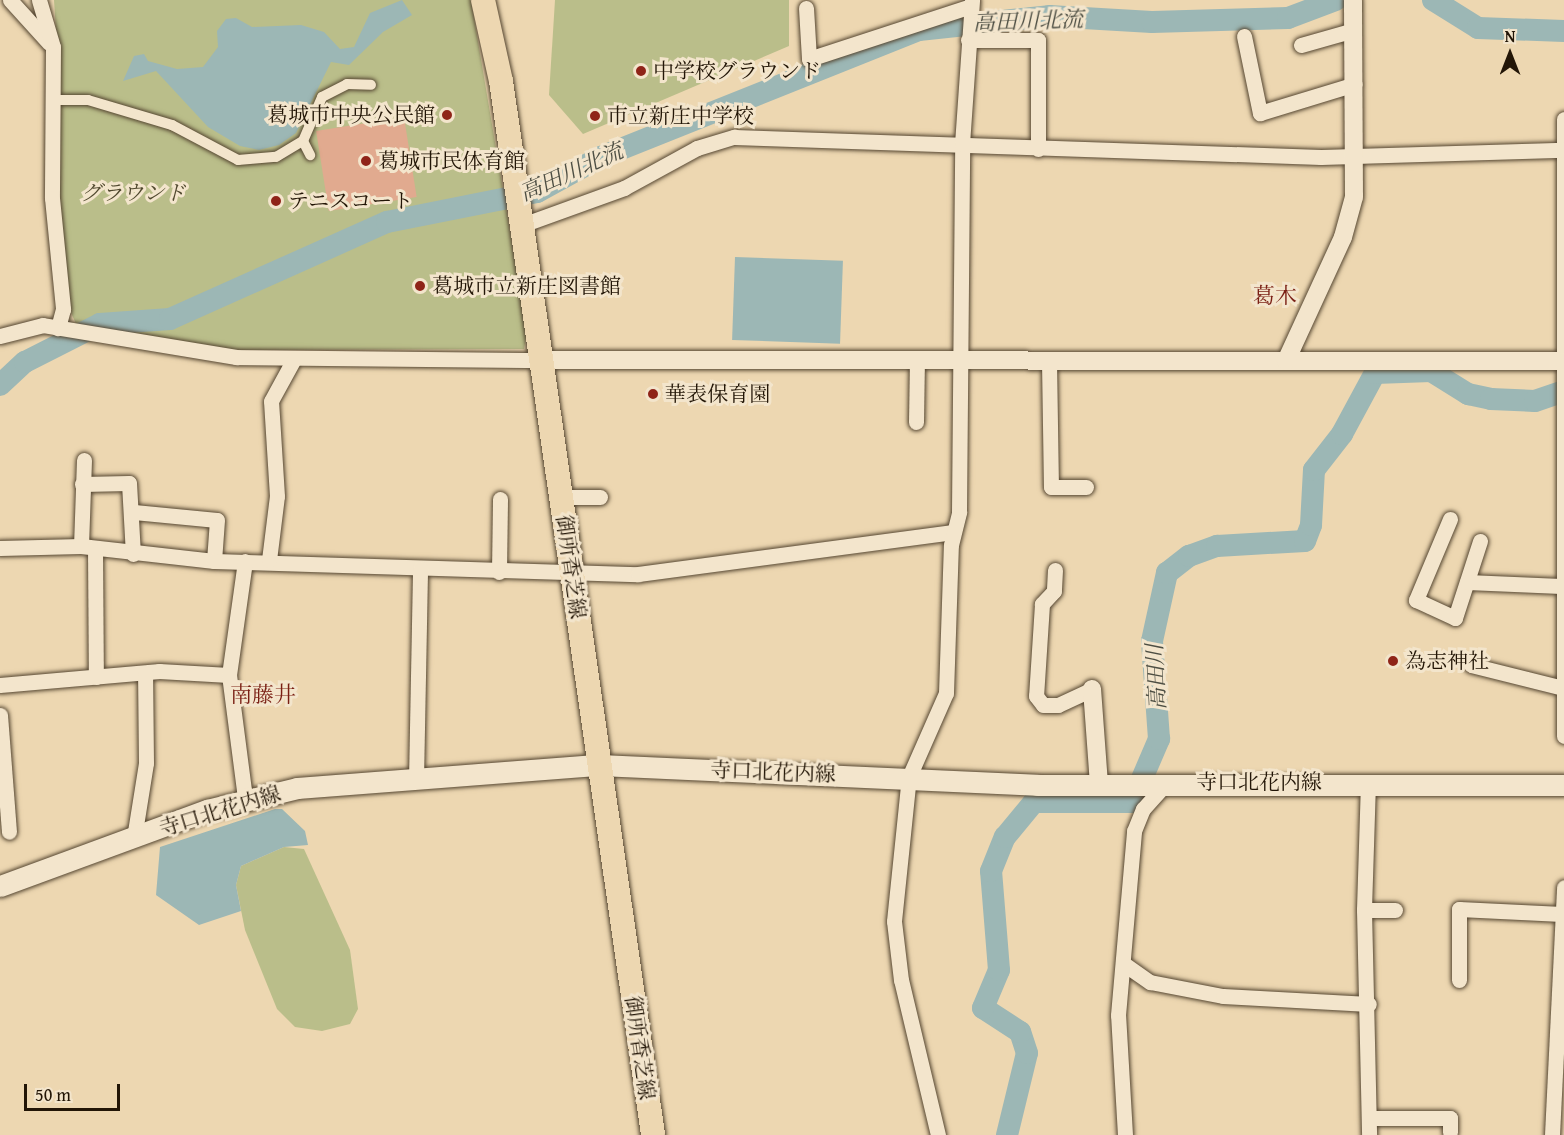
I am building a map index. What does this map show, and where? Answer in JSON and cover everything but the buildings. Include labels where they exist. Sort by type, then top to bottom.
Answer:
[{"type":"main road","name":"御所香芝線","points":[[483,0],[519,205],[653,1135]]},
{"type":"main road","name":"寺口北花内線","points":[[0,886],[245,798],[297,788],[599,765],[1099,784],[1368,782],[1564,785]]},
{"type":"street","points":[[10,0],[53,47]]},
{"type":"street","points":[[39,0],[53,47],[52,198],[63,309],[58,328]]},
{"type":"street","points":[[1286,361],[1350,216],[1356,155],[1353,0]]},
{"type":"street","points":[[806,8],[809,59],[971,6],[962,144],[959,512],[953,532],[944,703],[920,743],[909,777],[896,888],[895,948],[938,1135]]},
{"type":"street","points":[[1301,45],[1354,30]]},
{"type":"street","points":[[1244,36],[1260,114],[1355,84]]},
{"type":"street","points":[[968,40],[1038,40],[1038,149]]},
{"type":"street","points":[[54,100],[88,100],[172,125],[238,160],[276,157],[303,141],[322,97],[347,84],[371,85]]},
{"type":"street","points":[[1564,119],[1560,361],[1564,736]]},
{"type":"street","points":[[519,205],[624,188],[725,138],[962,144],[1038,149],[1356,155],[1563,150]]},
{"type":"street","points":[[303,141],[310,155]]},
{"type":"street","points":[[0,336],[43,325],[93,337],[236,357],[294,359],[1560,361]]},
{"type":"street","points":[[269,560],[277,496],[271,401],[294,359]]},
{"type":"street","points":[[916,422],[917,361]]},
{"type":"street","points":[[1049,361],[1051,487],[1086,487]]},
{"type":"street","points":[[84,460],[82,484],[96,677]]},
{"type":"street","points":[[82,484],[129,483],[134,512],[134,554]]},
{"type":"street","points":[[561,496],[600,497]]},
{"type":"street","points":[[499,572],[500,499]]},
{"type":"street","points":[[134,512],[217,520],[214,561]]},
{"type":"street","points":[[1450,519],[1416,600],[1455,618],[1480,541]]},
{"type":"street","points":[[0,548],[88,547],[134,554],[214,561],[269,560],[499,572],[658,572],[953,532]]},
{"type":"street","points":[[245,561],[229,675],[245,798]]},
{"type":"street","points":[[416,780],[420,568]]},
{"type":"street","points":[[1055,570],[1054,591],[1041,604],[1036,696],[1043,705],[1058,705],[1092,689],[1099,784]]},
{"type":"street","points":[[1467,582],[1561,586]]},
{"type":"street","points":[[1471,665],[1563,688]]},
{"type":"street","points":[[134,838],[146,763],[145,673]]},
{"type":"street","points":[[0,685],[145,673],[229,675]]},
{"type":"street","points":[[0,715],[9,832]]},
{"type":"street","points":[[1368,782],[1364,910],[1369,1004],[1369,1135]]},
{"type":"street","points":[[1125,1135],[1118,1015],[1136,819],[1149,783]]},
{"type":"street","points":[[1552,1135],[1564,887]]},
{"type":"street","points":[[1459,980],[1459,909],[1562,914]]},
{"type":"street","points":[[1364,910],[1395,910]]},
{"type":"street","points":[[1124,964],[1150,982],[1223,996],[1369,1004]]},
{"type":"street","points":[[1369,1118],[1450,1118],[1450,1132]]},
{"type":"green space","name":"グラウンド","points":[[54,0],[471,0],[527,332],[524,349],[225,350],[77,326],[68,306],[57,194],[61,110]]},
{"type":"green space","name":"中学校グラウンド","points":[[555,0],[789,0],[789,46],[583,134],[549,95]]},
{"type":"green space","points":[[284,847],[304,849],[350,950],[358,1009],[350,1024],[322,1031],[295,1027],[277,1009],[245,930],[236,885],[241,866]]},
{"type":"water","points":[[402,0],[412,15],[383,32],[349,65],[331,62],[296,133],[279,145],[259,150],[240,146],[208,127],[156,71],[123,81],[134,56],[144,54],[148,61],[177,69],[203,67],[218,47],[217,31],[226,19],[236,18],[252,27],[301,25],[324,32],[340,49],[354,47],[370,13]]},
{"type":"water","points":[[735,257],[843,261],[840,344],[732,340]]},
{"type":"water","points":[[275,809],[282,809],[305,831],[308,845],[284,847],[241,866],[236,885],[241,911],[199,925],[156,895],[160,847]]},
{"type":"waterway","name":"高田川北流","points":[[0,385],[25,362],[100,324],[170,319],[387,222],[537,192],[601,157],[919,30],[1049,16],[1152,22],[1288,18],[1336,0]]},
{"type":"waterway","name":"高田川北流","points":[[1433,0],[1478,28],[1564,31]]},
{"type":"waterway","name":"高田川","points":[[1007,1135],[1027,1053],[1020,1032],[983,1008],[999,970],[991,871],[1005,837],[1034,802],[1132,802],[1159,739],[1152,641],[1167,573],[1189,556],[1217,546],[1305,541],[1311,525],[1314,470],[1342,434],[1375,373],[1431,371],[1468,394],[1491,399],[1535,401],[1564,391]]},
{"type":"place","name":"中学校グラウンド","points":[[641,71]]},
{"type":"place","name":"葛城市中央公民館","points":[[447,115]]},
{"type":"place","name":"市立新庄中学校","points":[[595,116]]},
{"type":"place","name":"葛城市民体育館","points":[[366,161]]},
{"type":"place","name":"テニスコート","points":[[276,201]]},
{"type":"place","name":"葛城市立新庄図書館","points":[[420,286]]},
{"type":"place","name":"華表保育園","points":[[653,394]]},
{"type":"place","name":"為志神社","points":[[1393,661]]},
{"type":"district","name":"葛木","points":[[1275,296]]},
{"type":"district","name":"南藤井","points":[[263,695]]}]
